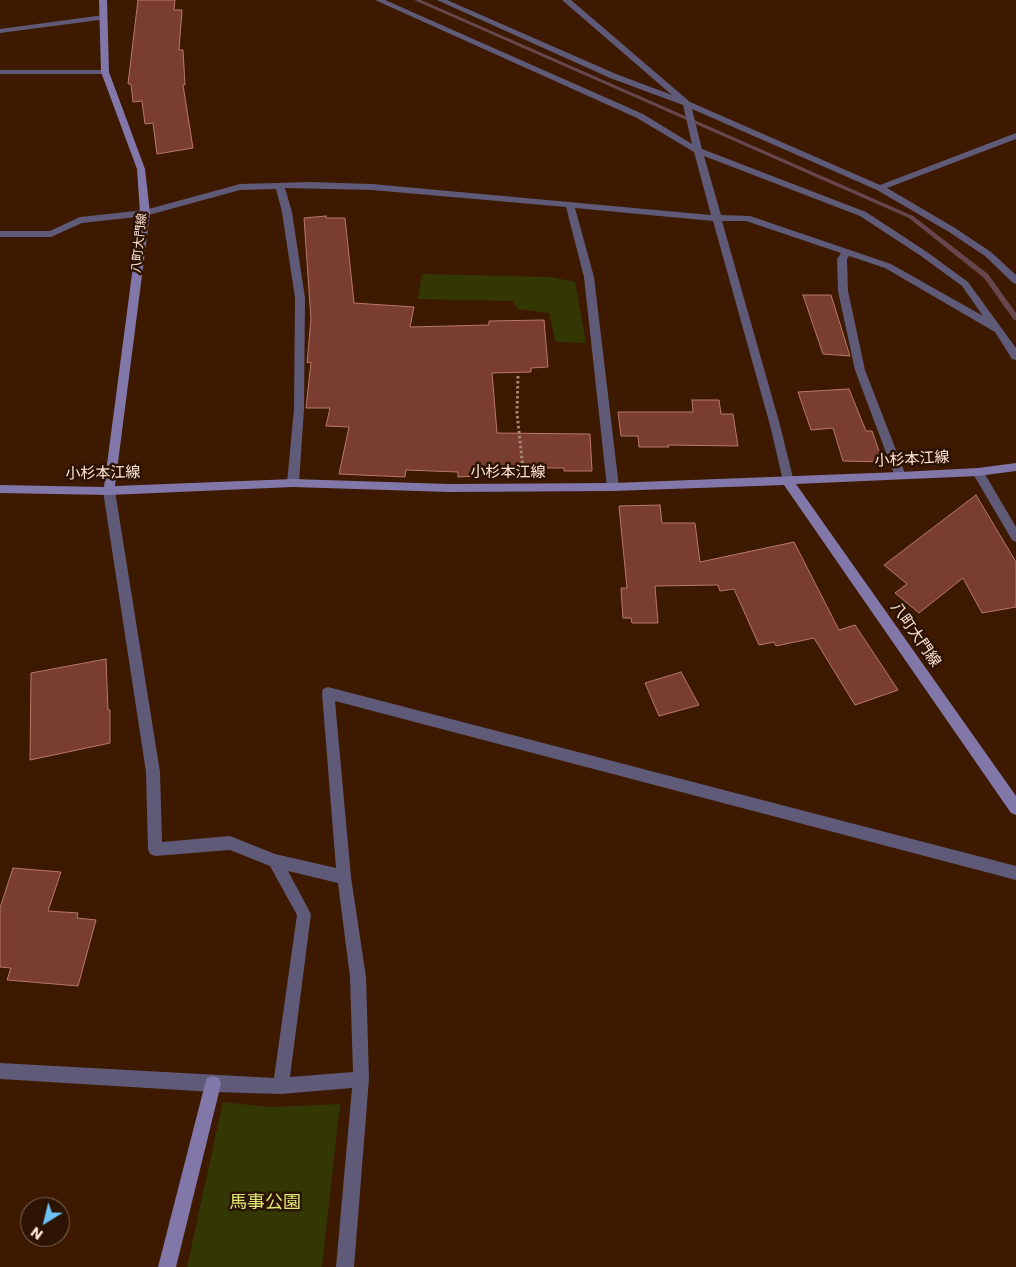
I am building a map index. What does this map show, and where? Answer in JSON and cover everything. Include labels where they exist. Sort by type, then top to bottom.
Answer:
[{"type":"main road","name":"八町大門線","points":[[103,0],[104,72],[140,169],[145,213],[109,491]]},
{"type":"main road","name":"小杉本江線","points":[[0,489],[109,491],[293,483],[449,488],[613,487],[788,482],[978,472],[1016,467]]},
{"type":"main road","name":"八町大門線","points":[[788,482],[1016,808]]},
{"type":"main road","points":[[167,1267],[213,1084]]},
{"type":"street","points":[[379,0],[640,116],[698,151],[863,214],[924,254],[965,284],[1016,356]]},
{"type":"street","points":[[441,0],[613,76],[687,104],[880,188],[952,230],[988,254],[1016,281]]},
{"type":"street","points":[[566,0],[687,104],[698,151],[774,424],[788,482]]},
{"type":"street","points":[[0,30],[104,17]]},
{"type":"street","points":[[0,72],[104,72]]},
{"type":"street","points":[[880,188],[1016,136]]},
{"type":"street","points":[[0,234],[52,234],[80,220],[145,213],[240,187],[280,186],[372,187],[716,218],[747,218],[888,266],[999,330]]},
{"type":"street","points":[[280,186],[287,212],[300,298],[299,409],[293,483]]},
{"type":"street","points":[[570,205],[589,277],[613,487]]},
{"type":"street","points":[[847,252],[842,259],[843,291],[860,370],[900,476]]},
{"type":"street","points":[[978,472],[1016,536]]},
{"type":"street","points":[[109,491],[153,772],[155,849],[230,843],[275,861],[344,877]]},
{"type":"street","points":[[345,1267],[361,1079],[358,977],[344,877],[328,693],[1016,873]]},
{"type":"street","points":[[275,861],[304,914],[281,1086]]},
{"type":"street","points":[[0,1071],[213,1084],[281,1086],[361,1079]]},
{"type":"path","points":[[518,376],[517,413],[524,487]]},
{"type":"green space","points":[[422,274],[551,277],[575,282],[586,343],[556,342],[549,313],[518,309],[512,301],[418,299]]},
{"type":"green space","name":"馬事公園","points":[[223,1102],[270,1107],[340,1104],[322,1267],[187,1267]]},
{"type":"building","points":[[138,0],[175,0],[174,10],[182,10],[179,50],[183,50],[185,85],[183,85],[193,148],[157,154],[153,123],[145,124],[142,101],[133,102],[131,84],[128,84]]},
{"type":"building","points":[[326,216],[326,218],[345,218],[354,303],[414,307],[410,327],[489,325],[489,321],[544,320],[548,367],[531,368],[531,372],[492,373],[497,433],[590,434],[592,471],[564,471],[564,468],[514,468],[514,474],[458,477],[458,472],[406,470],[405,477],[339,474],[349,427],[326,426],[330,408],[306,408],[311,362],[307,363],[311,319],[304,218]]},
{"type":"building","points":[[803,295],[831,295],[850,356],[823,354]]},
{"type":"building","points":[[849,389],[866,431],[872,431],[883,462],[843,461],[833,428],[811,430],[798,392]]},
{"type":"building","points":[[692,400],[719,400],[721,414],[733,414],[738,446],[668,445],[669,447],[639,447],[638,436],[621,436],[618,412],[693,412]]},
{"type":"building","points":[[976,495],[1016,562],[1016,607],[982,613],[963,578],[919,613],[895,593],[907,584],[884,565]]},
{"type":"building","points":[[660,505],[662,523],[695,523],[700,562],[794,542],[839,630],[855,625],[898,690],[855,705],[814,638],[776,646],[774,642],[759,645],[734,589],[720,591],[718,585],[655,586],[658,623],[632,623],[631,618],[623,618],[621,588],[627,588],[619,506]]},
{"type":"building","points":[[106,659],[108,710],[110,710],[110,743],[30,760],[31,673]]},
{"type":"building","points":[[681,672],[699,705],[659,716],[645,683]]},
{"type":"building","points":[[13,868],[61,872],[48,911],[78,913],[77,918],[96,920],[78,986],[7,980],[11,968],[0,967],[0,908]]},
{"type":"waterway","points":[[417,0],[911,217],[986,276],[1016,318]]}]
